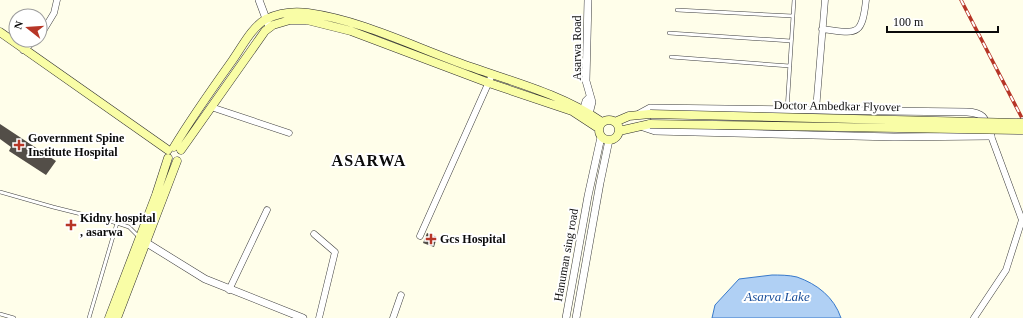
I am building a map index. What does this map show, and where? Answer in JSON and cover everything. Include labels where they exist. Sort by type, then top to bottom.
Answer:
[{"type":"main road","points":[[117,318],[173,151],[258,25],[268,23],[291,12],[308,13],[363,31],[491,79],[563,100],[600,125],[605,139],[615,138],[619,131],[615,122],[608,120],[600,125]]},
{"type":"main road","points":[[108,318],[177,161],[172,161],[173,151],[211,107],[268,23]]},
{"type":"main road","points":[[0,32],[23,50],[173,151]]},
{"type":"main road","name":"Doctor Ambedkar Flyover","points":[[615,122],[629,116],[650,114],[1023,123]]},
{"type":"main road","name":"Doctor Ambedkar Flyover","points":[[619,131],[650,124],[1023,130]]},
{"type":"street","points":[[48,23],[54,13],[57,0]]},
{"type":"street","points":[[259,0],[268,23]]},
{"type":"street","name":"Asarwa Road","points":[[586,115],[586,101],[590,96],[586,82],[588,0]]},
{"type":"street","points":[[816,110],[825,0]]},
{"type":"street","points":[[822,29],[852,32],[860,27],[864,20],[866,0]]},
{"type":"street","points":[[420,236],[491,79]]},
{"type":"street","points":[[211,107],[289,133]]},
{"type":"street","points":[[638,114],[650,108],[978,113],[984,117],[1022,220],[1006,270],[974,318]]},
{"type":"street","points":[[639,126],[655,131],[894,137],[991,136]]},
{"type":"street","points":[[576,318],[605,139]]},
{"type":"street","name":"Hanuman sing road","points":[[566,318],[588,196],[605,139]]},
{"type":"street","points":[[230,290],[267,210]]},
{"type":"street","points":[[314,234],[335,252],[319,318]]},
{"type":"street","points":[[143,241],[206,279],[230,290],[303,318]]},
{"type":"street","points":[[579,242],[589,244]]},
{"type":"street","points":[[393,318],[401,295]]},
{"type":"lane","points":[[787,110],[794,0]]},
{"type":"lane","points":[[677,10],[793,16]]},
{"type":"lane","points":[[669,32],[791,41]]},
{"type":"lane","points":[[671,57],[790,66]]},
{"type":"lane","points":[[0,192],[129,227],[143,241]]},
{"type":"lane","points":[[89,318],[117,223]]},
{"type":"lane","points":[[0,314],[14,318]]},
{"type":"water","name":"Asarva Lake","points":[[772,275],[794,276],[811,283],[824,292],[838,310],[841,318],[712,318],[715,305],[739,279]]},
{"type":"building","points":[[0,124],[56,161],[46,175],[9,151],[11,147],[0,139]]},
{"type":"building","points":[[427,233],[437,237],[434,247],[423,243]]},
{"type":"railway","points":[[961,0],[1023,120]]},
{"type":"place","name":"Government Spine Institute Hospital","points":[[19,145]]},
{"type":"place","name":"Kidny hospital , asarwa","points":[[71,225]]},
{"type":"place","name":"Gcs Hospital","points":[[431,239]]},
{"type":"district","name":"ASARWA","points":[[369,160]]}]
